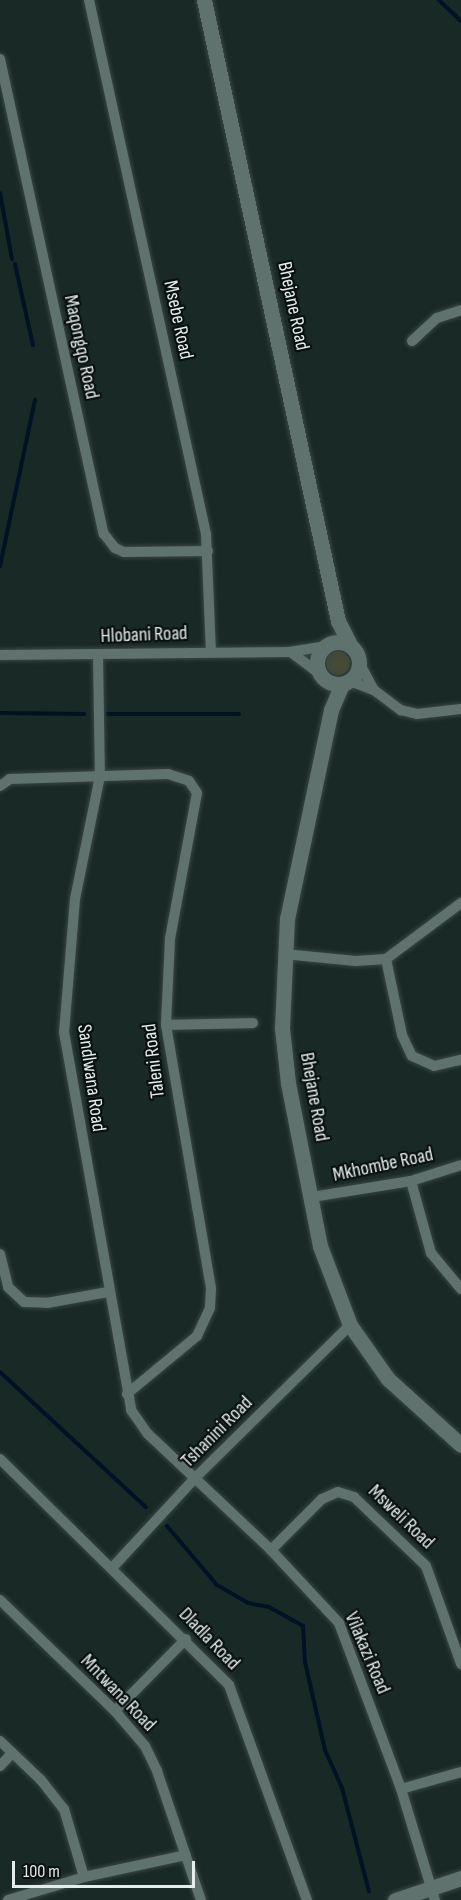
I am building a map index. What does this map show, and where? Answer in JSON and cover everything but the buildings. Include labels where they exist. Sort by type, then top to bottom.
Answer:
[{"type":"street","name":"Msebe Road","points":[[89,0],[208,551],[212,651]]},
{"type":"street","name":"Bhejane Road","points":[[204,0],[338,621],[351,646]]},
{"type":"street","name":"Maqongqo Road","points":[[0,59],[104,534],[115,548],[124,552],[208,551]]},
{"type":"street","points":[[412,340],[437,318],[461,310]]},
{"type":"street","points":[[323,677],[318,659],[328,645],[338,621]]},
{"type":"street","points":[[328,645],[351,646],[374,690]]},
{"type":"street","name":"Hlobani Road","points":[[0,655],[289,652],[328,645]]},
{"type":"street","points":[[289,652],[309,663],[323,677],[374,690],[401,710],[417,714],[461,709]]},
{"type":"street","name":"Sandlwana Road","points":[[98,654],[100,776],[75,900],[64,1032],[127,1394],[140,1425],[196,1478]]},
{"type":"street","points":[[346,682],[359,662]]},
{"type":"street","name":"Bhejane Road","points":[[323,677],[332,710]]},
{"type":"street","name":"Bhejane Road","points":[[346,682],[332,710],[290,900],[284,954],[285,1054],[320,1246],[350,1325],[388,1379],[461,1445]]},
{"type":"street","name":"Taleni Road","points":[[100,776],[175,775],[189,781],[197,793],[170,939],[166,1025],[211,1288],[210,1308],[197,1336],[127,1394]]},
{"type":"street","points":[[0,786],[10,779],[100,776]]},
{"type":"street","points":[[284,954],[356,961],[386,959],[407,947],[461,903]]},
{"type":"street","points":[[386,959],[402,1035],[412,1056],[434,1066],[461,1059]]},
{"type":"street","points":[[166,1025],[253,1023]]},
{"type":"street","name":"Mkhombe Road","points":[[312,1197],[411,1181],[461,1165]]},
{"type":"street","points":[[411,1181],[431,1253],[461,1289]]},
{"type":"street","points":[[0,1254],[8,1287],[24,1302],[47,1303],[108,1292]]},
{"type":"street","name":"Tshanini Road","points":[[112,1568],[196,1478],[350,1325]]},
{"type":"street","name":"Dladla Road","points":[[0,1459],[186,1639],[232,1690],[307,1900]]},
{"type":"street","name":"Vilakazi Road","points":[[196,1478],[271,1550],[339,1623],[401,1790],[433,1894]]},
{"type":"street","name":"Msweli Road","points":[[271,1550],[322,1498],[338,1492],[354,1497],[426,1566],[461,1664]]},
{"type":"street","name":"Mntwana Road","points":[[0,1600],[138,1736],[154,1762],[201,1900]]},
{"type":"street","points":[[115,1711],[186,1639]]},
{"type":"street","points":[[0,1741],[41,1780],[64,1809],[84,1877]]},
{"type":"street","points":[[0,1766],[12,1753]]},
{"type":"street","points":[[401,1790],[461,1772]]},
{"type":"street","points":[[8,1900],[84,1877],[186,1855]]},
{"type":"street","points":[[395,1900],[433,1894],[461,1878]]},
{"type":"green space","points":[[338,651],[343,652],[349,658],[349,668],[343,674],[338,675],[333,674],[327,668],[326,663],[327,658],[333,652]]},
{"type":"waterway","points":[[439,0],[461,21]]},
{"type":"waterway","points":[[0,193],[12,259]]},
{"type":"waterway","points":[[15,264],[33,345]]},
{"type":"waterway","points":[[0,566],[35,400]]},
{"type":"waterway","points":[[0,713],[84,714]]},
{"type":"waterway","points":[[107,714],[239,714]]},
{"type":"waterway","points":[[0,1372],[146,1507]]},
{"type":"waterway","points":[[167,1526],[217,1585],[248,1603],[269,1607],[303,1626],[305,1662],[325,1750],[342,1788],[369,1892]]}]
